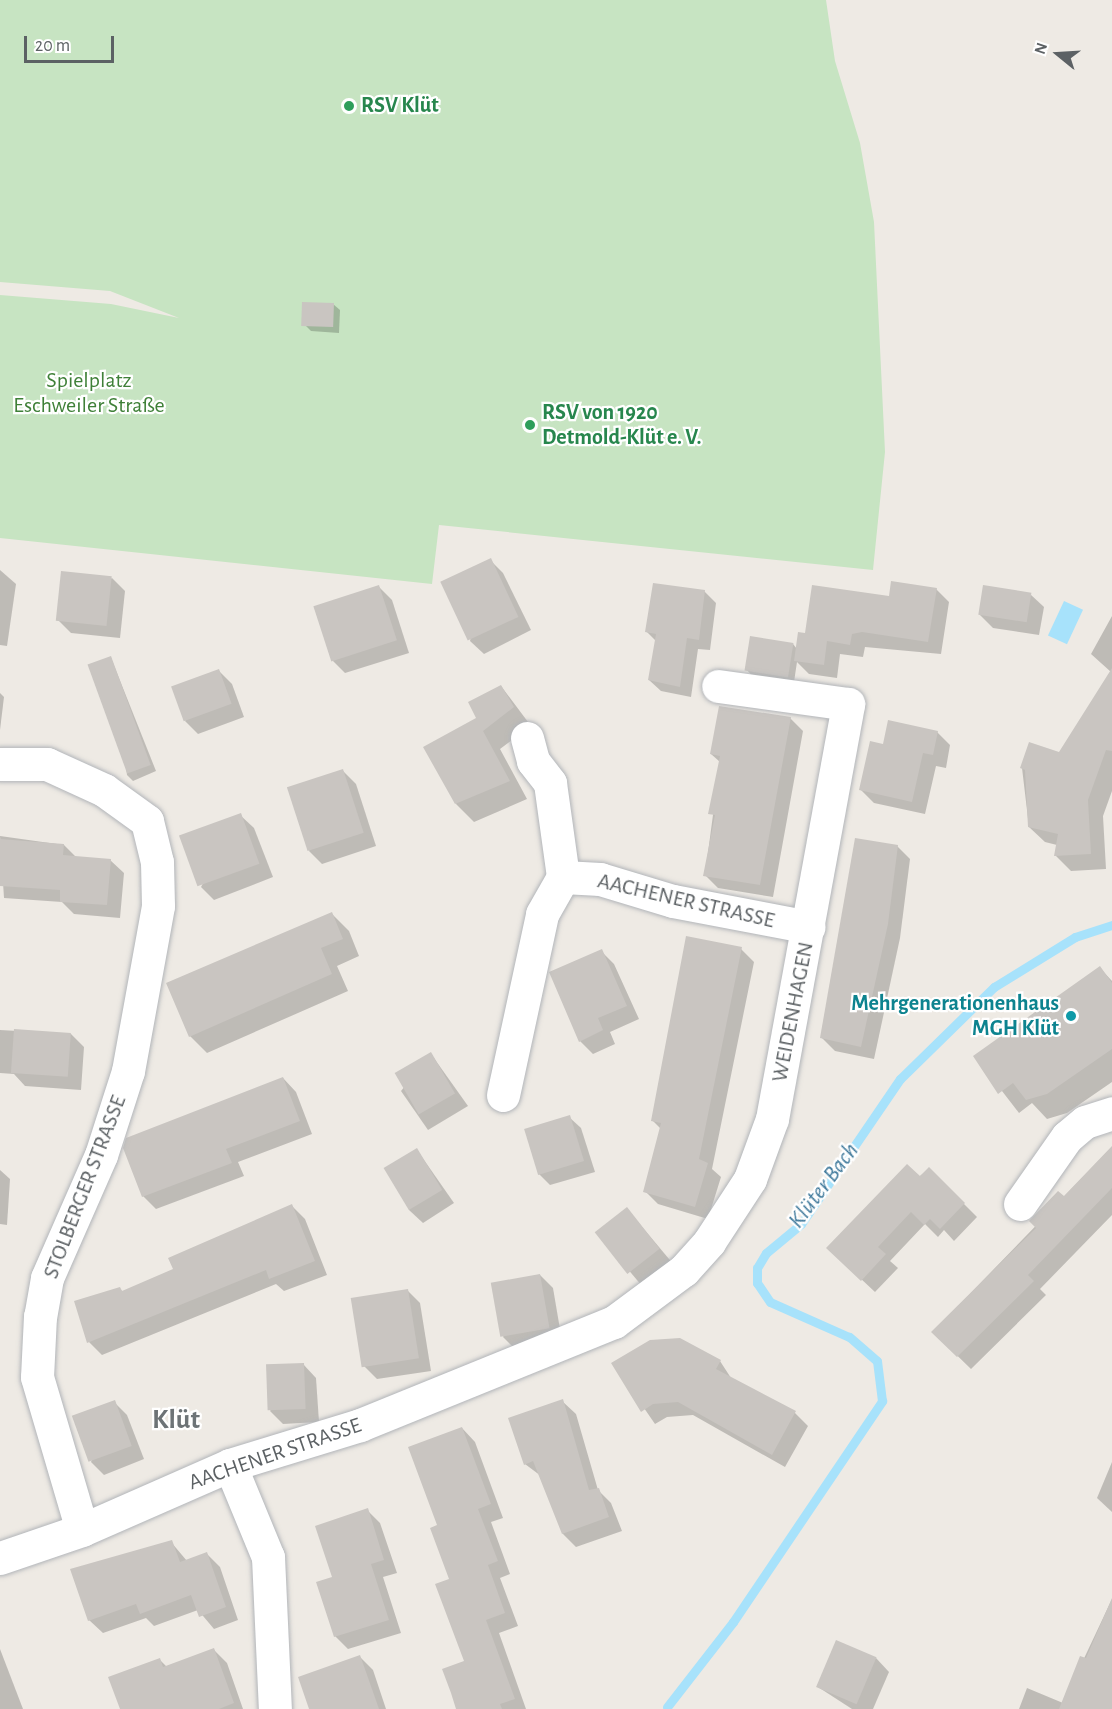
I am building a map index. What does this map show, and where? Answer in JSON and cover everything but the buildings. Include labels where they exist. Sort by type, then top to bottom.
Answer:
[{"type":"street","name":"WEIDENHAGEN","points":[[550,1349],[639,1307],[684,1270],[731,1212],[772,1119],[809,927],[848,704],[718,686]]},
{"type":"street","points":[[503,1095],[542,914],[563,877],[550,783],[533,761],[527,738]]},
{"type":"street","name":"STOLBERGER STRASSE","points":[[0,764],[47,764],[104,790],[147,821],[157,862],[158,906],[128,1071],[101,1155],[47,1278],[40,1316],[37,1377],[82,1530]]},
{"type":"street","name":"AACHENER STRASSE","points":[[563,877],[600,879],[673,902],[809,927]]},
{"type":"street","points":[[1020,1204],[1067,1137],[1085,1122],[1112,1113]]},
{"type":"street","name":"AACHENER STRASSE","points":[[0,1558],[82,1530],[230,1465],[360,1425],[550,1349]]},
{"type":"street","points":[[230,1465],[268,1557],[274,1709]]},
{"type":"green space","name":"Spielplatz Eschweiler Straße","points":[[0,0],[826,0],[835,61],[860,143],[874,222],[885,452],[873,570],[439,525],[432,584],[0,538],[0,295],[111,304],[179,318],[110,291],[0,282]]},
{"type":"water","points":[[1064,601],[1083,610],[1067,644],[1048,635]]},
{"type":"waterway","name":"Klüter Bach","points":[[667,1707],[733,1622],[882,1401],[877,1361],[849,1337],[770,1302],[757,1283],[757,1268],[766,1253],[801,1224],[900,1079],[994,987],[1075,937],[1112,925]]},
{"type":"place","name":"RSV Klüt","points":[[349,106]]},
{"type":"place","name":"RSV von 1920 Detmold-Klüt e. V.","points":[[530,425]]},
{"type":"place","name":"Mehrgenerationenhaus MGH Klüt","points":[[1071,1016]]},
{"type":"district","name":"Klüt","points":[[176,1420]]}]
